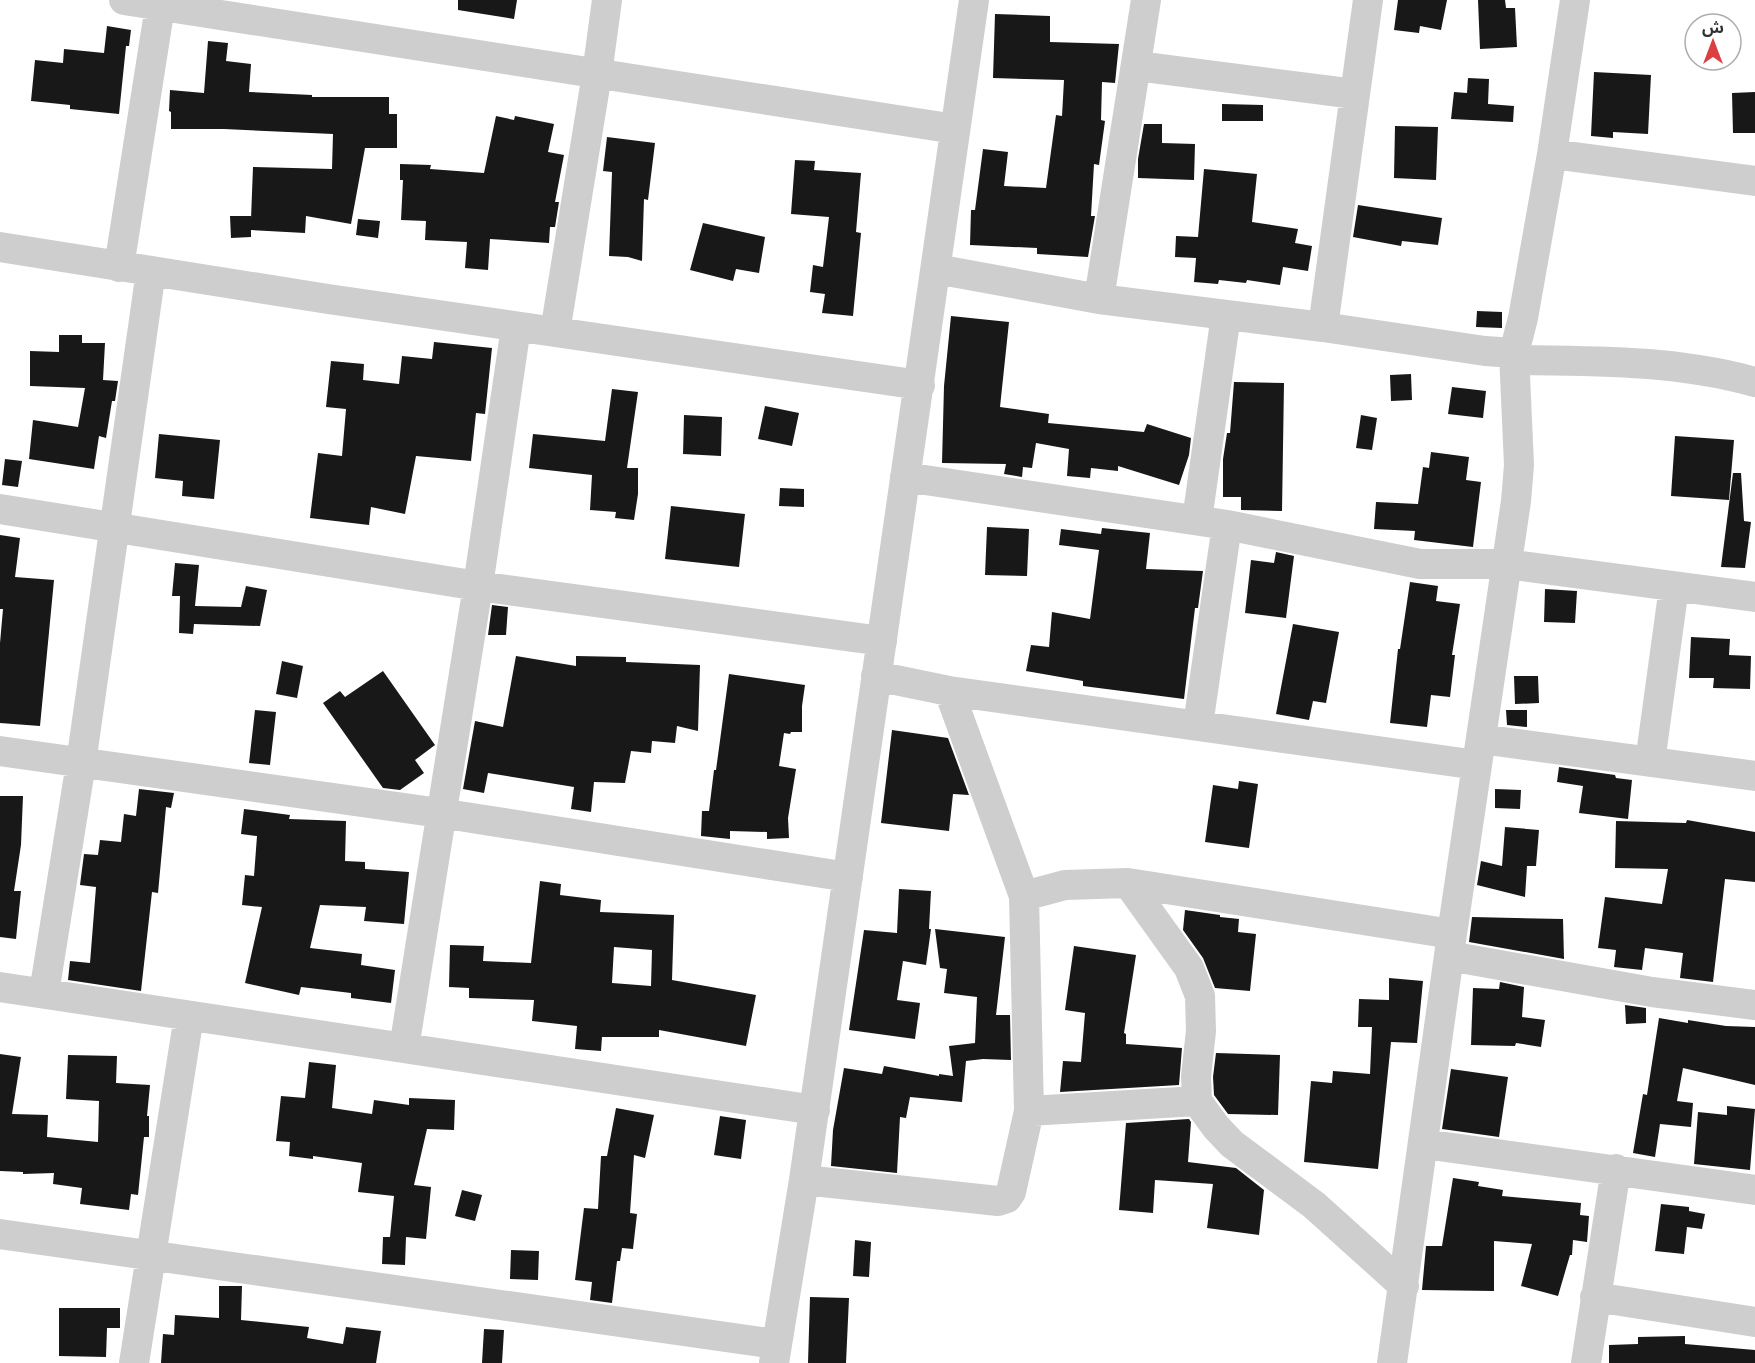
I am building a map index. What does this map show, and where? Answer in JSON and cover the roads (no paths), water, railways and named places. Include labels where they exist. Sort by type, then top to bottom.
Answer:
[{"type":"street","points":[[123,0],[160,2],[597,74],[955,129]]},
{"type":"street","points":[[555,332],[607,0]]},
{"type":"street","points":[[0,1234],[150,1255],[775,1353],[804,1180],[974,0]]},
{"type":"street","points":[[1099,299],[1146,0]]},
{"type":"street","points":[[1323,327],[1368,0]]},
{"type":"street","points":[[1392,1363],[1450,945],[1507,564],[1519,465],[1514,357],[1552,154],[1575,0]]},
{"type":"street","points":[[119,267],[160,2]]},
{"type":"street","points":[[1137,66],[1355,94]]},
{"type":"street","points":[[1552,154],[1755,181]]},
{"type":"street","points":[[0,247],[516,327],[920,385]]},
{"type":"street","points":[[936,269],[1099,299],[1323,327],[1514,357],[1670,365],[1755,382]]},
{"type":"street","points":[[44,993],[81,763],[151,271]]},
{"type":"street","points":[[1197,520],[1226,315]]},
{"type":"street","points":[[404,1048],[478,586],[516,327]]},
{"type":"street","points":[[905,477],[1227,525],[1432,566],[1507,564],[1755,597]]},
{"type":"street","points":[[0,509],[478,586],[882,641]]},
{"type":"street","points":[[1198,725],[1227,525]]},
{"type":"street","points":[[1650,762],[1674,587]]},
{"type":"street","points":[[876,676],[949,691],[1198,725],[1479,752],[1650,762],[1755,776]]},
{"type":"street","points":[[804,1180],[998,1201],[1007,1198],[1011,1192],[1029,1111],[1024,896],[949,691]]},
{"type":"street","points":[[0,751],[440,813],[848,877]]},
{"type":"street","points":[[1024,896],[1065,885],[1128,883],[1450,945],[1652,992],[1755,1005]]},
{"type":"street","points":[[1128,883],[1189,968],[1200,996],[1201,1031],[1196,1076],[1197,1101],[1232,1144],[1314,1205],[1404,1286]]},
{"type":"street","points":[[0,987],[814,1110]]},
{"type":"street","points":[[134,1363],[189,1016]]},
{"type":"street","points":[[1029,1111],[1197,1101]]},
{"type":"street","points":[[1424,1144],[1755,1190]]},
{"type":"street","points":[[1586,1363],[1616,1169]]},
{"type":"street","points":[[1595,1298],[1755,1322]]}]
